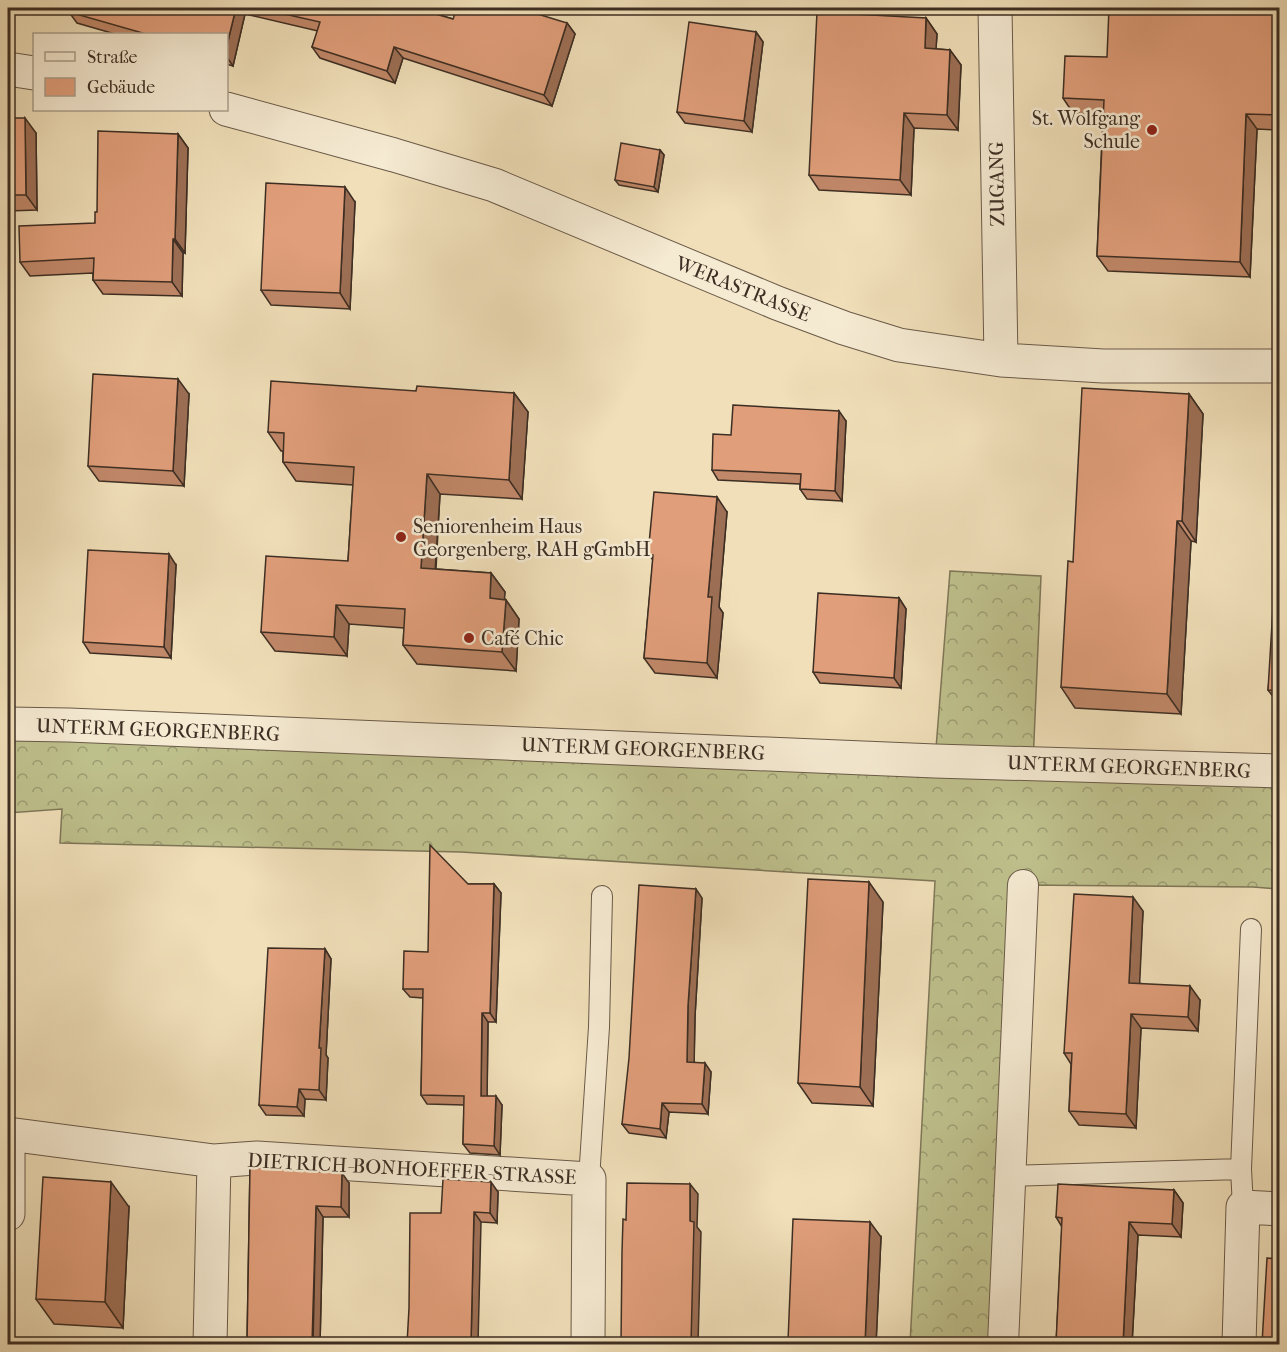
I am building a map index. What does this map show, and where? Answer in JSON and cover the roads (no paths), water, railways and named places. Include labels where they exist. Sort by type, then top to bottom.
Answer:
[{"type":"street","name":"ZUGANG","points":[[995,8],[1001,360]]},
{"type":"street","points":[[8,69],[33,73]]},
{"type":"street","name":"WERASTRASSE","points":[[228,109],[494,184],[777,303],[844,328],[899,345],[1001,360],[1103,366],[1280,366]]},
{"type":"street","name":"UNTERM GEORGENBERG","points":[[8,724],[935,761],[1280,771]]},
{"type":"street","points":[[1003,1344],[1023,885]]},
{"type":"street","name":"DIETRICH-BONHOEFFER-STRASSE","points":[[8,1214],[8,1134],[214,1161],[257,1158],[589,1179],[588,1344]]},
{"type":"street","points":[[210,1344],[214,1161]]},
{"type":"street","points":[[1239,1344],[1243,1207],[1280,1209]]},
{"type":"lane","points":[[589,1179],[599,1027],[602,896]]},
{"type":"lane","points":[[1243,1207],[1241,1169],[1251,929]]},
{"type":"lane","points":[[1010,1176],[1241,1169]]},
{"type":"place","name":"St. Wolfgang Schule","points":[[1152,130]]},
{"type":"place","name":"Seniorenheim Haus Georgenberg, RAH gGmbH","points":[[401,537]]},
{"type":"place","name":"Café Chic","points":[[469,638]]}]
